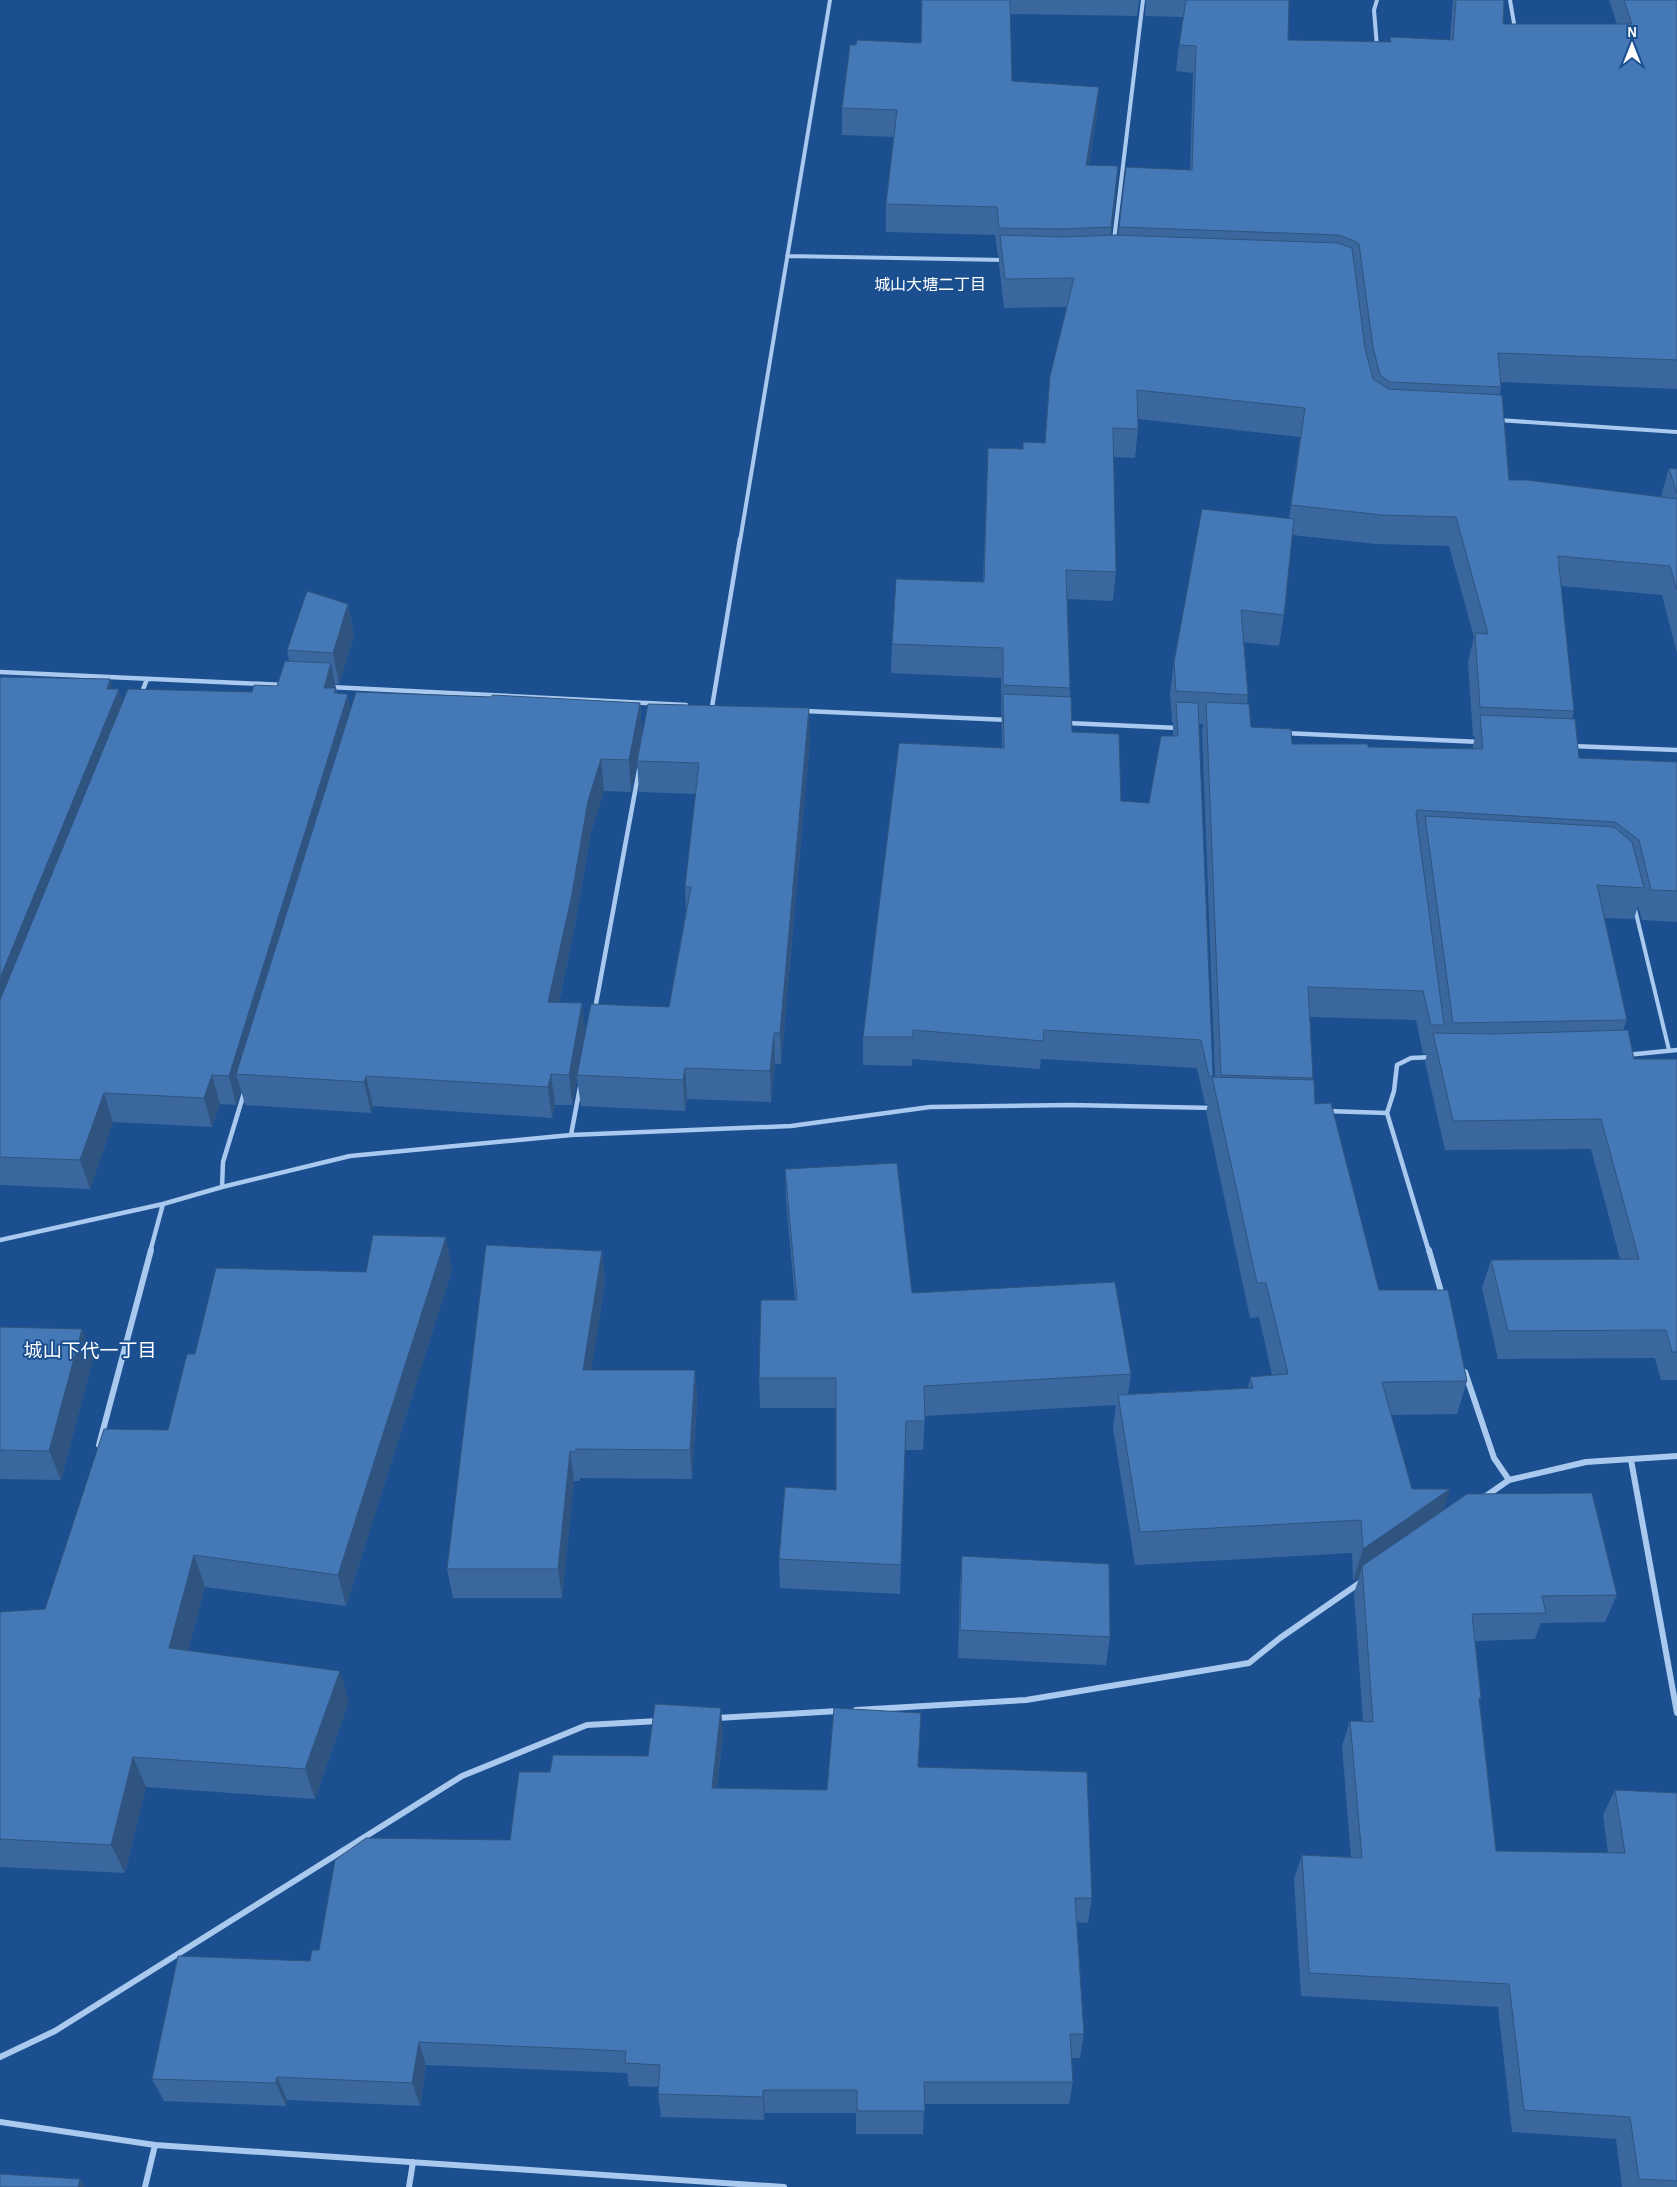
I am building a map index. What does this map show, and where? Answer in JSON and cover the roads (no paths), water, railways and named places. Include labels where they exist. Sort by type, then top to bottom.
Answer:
[{"type":"street","points":[[712,707],[830,0]]},
{"type":"street","points":[[1113,249],[1144,0]]},
{"type":"street","points":[[1376,0],[1374,10],[1377,48]]},
{"type":"street","points":[[1510,0],[1516,36]]},
{"type":"street","points":[[787,256],[1012,260]]},
{"type":"street","points":[[1491,420],[1677,432]]},
{"type":"street","points":[[0,672],[291,685]]},
{"type":"street","points":[[140,697],[147,678]]},
{"type":"street","points":[[320,686],[694,706]]},
{"type":"street","points":[[365,698],[368,688]]},
{"type":"street","points":[[650,712],[652,703]]},
{"type":"street","points":[[703,706],[722,707]]},
{"type":"street","points":[[801,711],[1010,720]]},
{"type":"street","points":[[1059,722],[1188,728]]},
{"type":"street","points":[[1276,732],[1491,742]]},
{"type":"street","points":[[1569,746],[1677,750]]},
{"type":"street","points":[[593,1017],[641,762]]},
{"type":"street","points":[[1622,1055],[1677,1050]]},
{"type":"street","points":[[1441,1057],[1412,1058],[1397,1065],[1394,1091],[1387,1113],[1443,1300]]},
{"type":"street","points":[[571,1135],[582,1076]]},
{"type":"street","points":[[222,1187],[223,1162],[246,1086]]},
{"type":"street","points":[[0,1240],[163,1204],[222,1187],[350,1156],[571,1135],[791,1126],[930,1107],[1071,1105],[1222,1109]]},
{"type":"street","points":[[1319,1111],[1387,1113]]},
{"type":"street","points":[[98,1450],[163,1204]]},
{"type":"street","points":[[1463,1365],[1494,1458],[1509,1480]]},
{"type":"street","points":[[1476,1503],[1509,1480],[1586,1462],[1677,1456]]},
{"type":"street","points":[[1631,1460],[1677,1712]]},
{"type":"street","points":[[707,1718],[1026,1700],[1249,1663],[1280,1638],[1370,1576]]},
{"type":"street","points":[[0,2057],[54,2031],[462,1776],[587,1725],[667,1720]]},
{"type":"street","points":[[0,2122],[155,2145],[784,2187]]},
{"type":"street","points":[[144,2187],[155,2145]]},
{"type":"street","points":[[409,2187],[414,2162]]},
{"type":"lane","points":[[1633,899],[1669,1050]]},
{"type":"lane","points":[[1211,1099],[1212,1108]]},
{"type":"district","name":"城山大塘二丁目","points":[[930,285]]},
{"type":"district","name":"城山下代一丁目","points":[[90,1351]]}]
